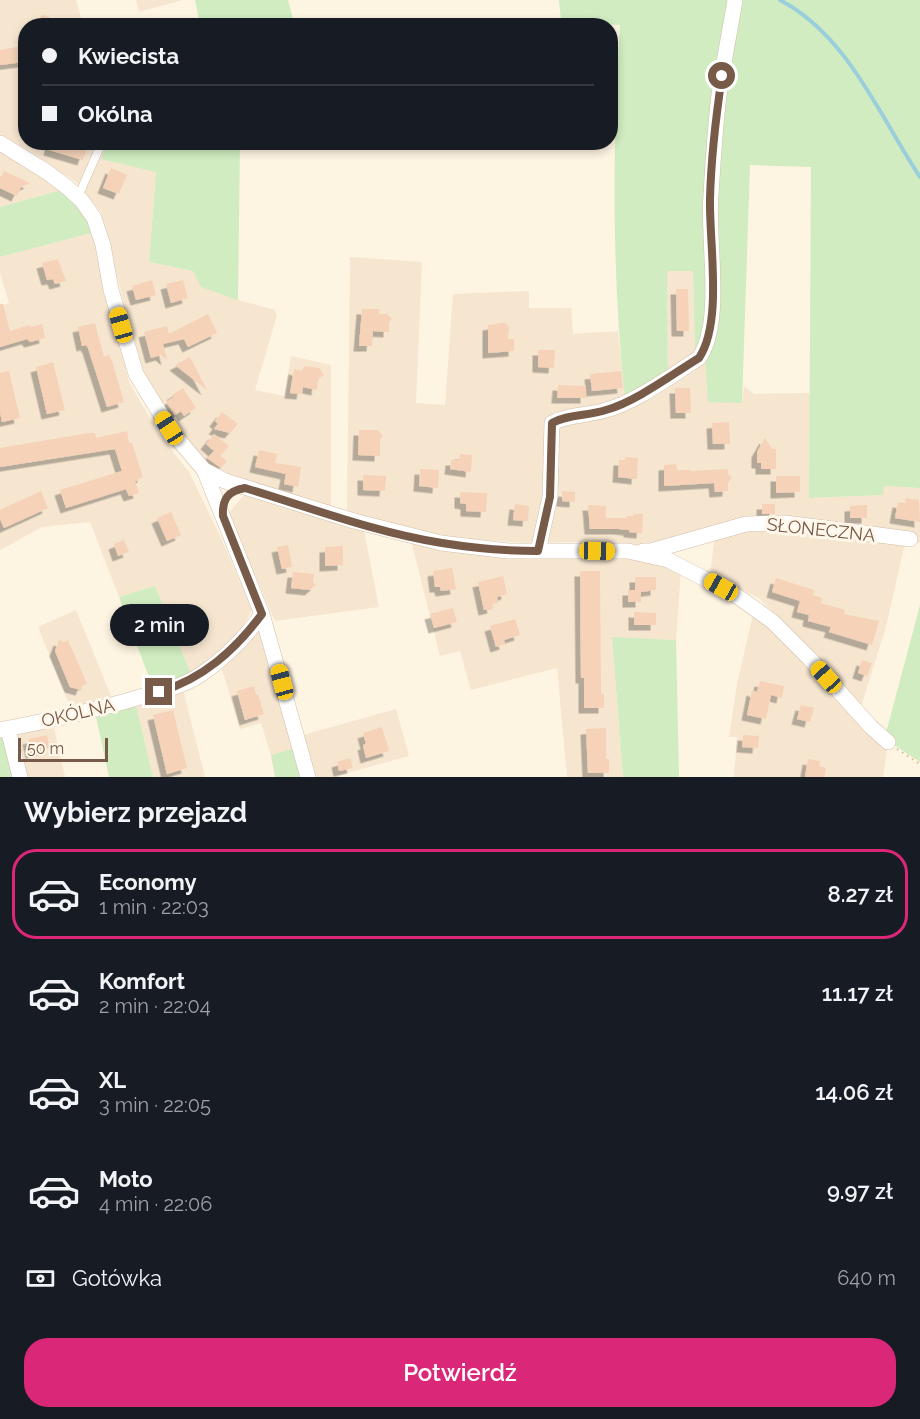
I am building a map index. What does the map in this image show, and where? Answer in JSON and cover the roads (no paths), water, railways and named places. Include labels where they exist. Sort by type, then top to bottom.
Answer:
[{"type":"street","points":[[538,551],[550,497],[552,423],[560,418],[606,410],[622,404],[699,358],[706,348],[711,328],[710,200],[718,106],[735,0]]},
{"type":"street","points":[[0,143],[47,172],[78,197],[94,218],[103,245],[111,290],[136,374],[171,432],[204,470],[262,614],[308,777]]},
{"type":"street","points":[[204,470],[245,488],[354,521],[441,543],[508,551],[628,551],[668,560],[734,594],[760,611],[809,658],[871,728],[888,742]]},
{"type":"street","points":[[223,516],[222,505],[226,497],[233,490],[245,488]]},
{"type":"street","name":"SŁONECZNA","points":[[628,551],[651,551],[746,524],[785,523],[910,539]]},
{"type":"street","name":"OKÓLNA","points":[[20,777],[4,729],[108,707],[180,686],[199,676],[228,653],[248,633],[262,614]]},
{"type":"lane","points":[[78,197],[99,150]]},
{"type":"waterway","points":[[780,0],[804,15],[843,55],[876,103],[920,177]]}]
